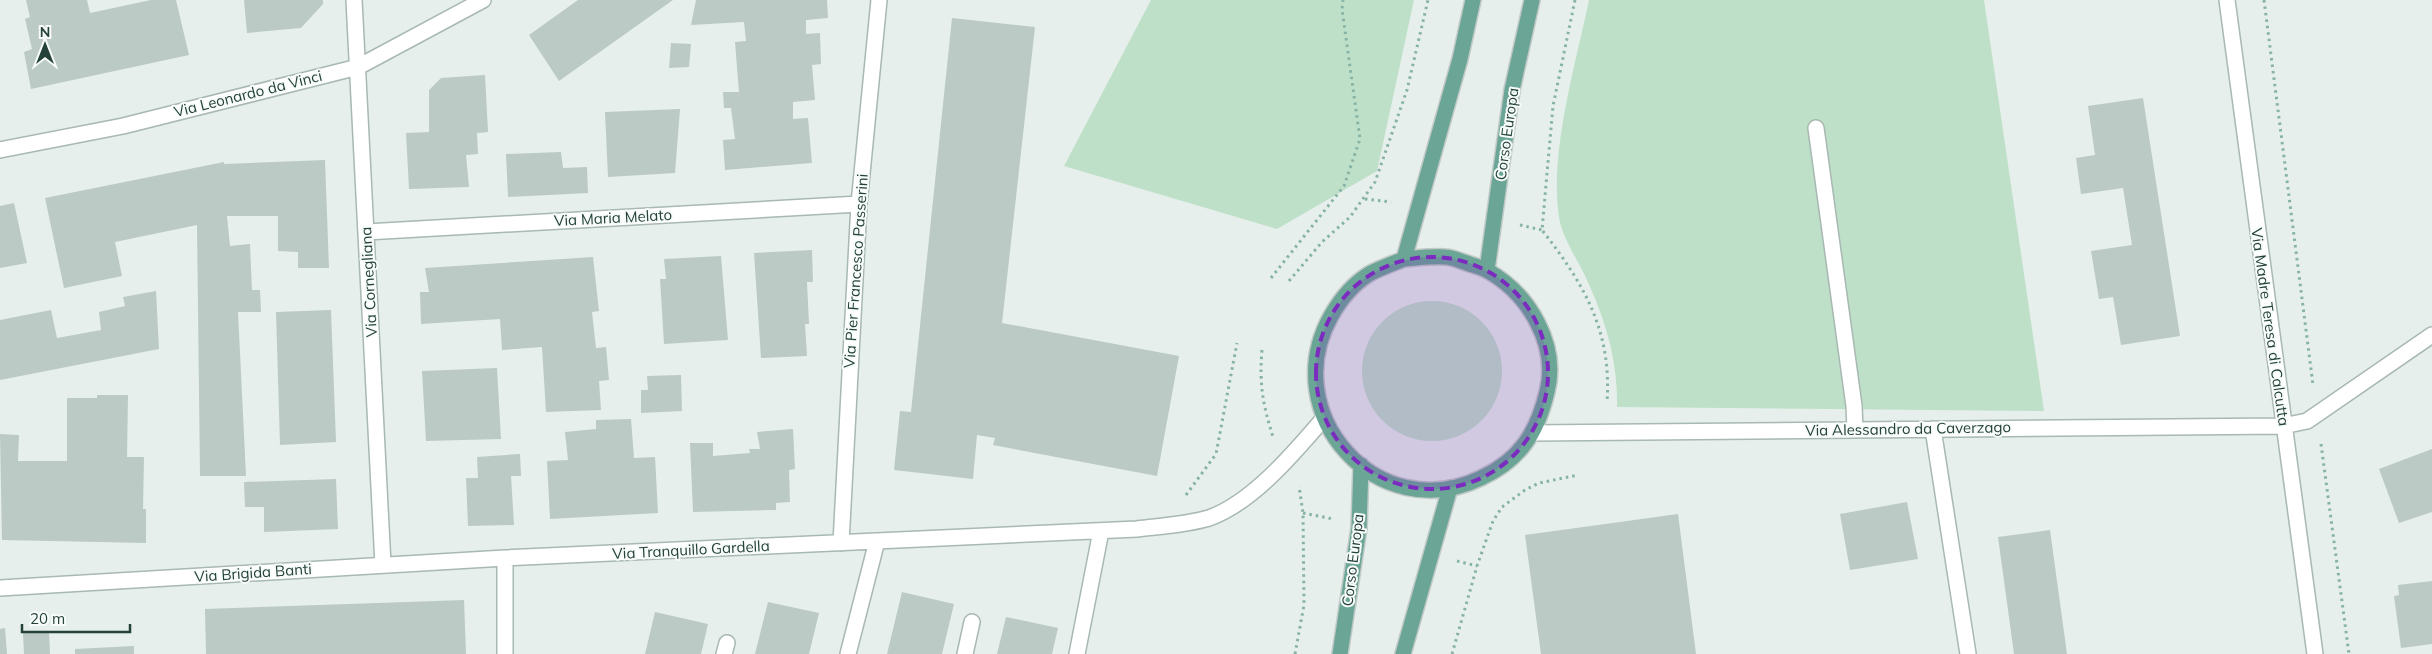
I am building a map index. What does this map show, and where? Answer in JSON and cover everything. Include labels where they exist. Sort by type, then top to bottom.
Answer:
[{"type":"main road","points":[[1404,259],[1460,59],[1473,0]]},
{"type":"main road","name":"Corso Europa","points":[[1487,270],[1512,90],[1532,0]]},
{"type":"main road","points":[[1446,257],[1487,270],[1515,290],[1536,318],[1548,350],[1549,384],[1541,417],[1532,433],[1524,446],[1499,470],[1468,485],[1434,491],[1401,486],[1371,473],[1343,450],[1324,418],[1314,377],[1321,334],[1340,300],[1368,275],[1404,259],[1446,257]]},
{"type":"main road","name":"Corso Europa","points":[[1340,654],[1359,528],[1361,465]]},
{"type":"main road","points":[[1403,654],[1450,488]]},
{"type":"street","name":"Via Cornegliana","points":[[354,0],[383,565]]},
{"type":"street","name":"Via Leonardo da Vinci","points":[[0,150],[122,126],[358,67],[483,0]]},
{"type":"street","name":"Via Pier Francesco Passerini","points":[[841,543],[859,204],[879,0]]},
{"type":"street","name":"Via Madre Teresa di Calcutta","points":[[2227,0],[2315,654]]},
{"type":"street","points":[[1816,128],[1854,406],[1855,430]]},
{"type":"street","name":"Via Maria Melato","points":[[366,232],[859,204]]},
{"type":"street","points":[[2283,426],[2307,421],[2432,335]]},
{"type":"street","name":"Via Tranquillo Gardella","points":[[505,558],[1101,531],[1186,524],[1211,517],[1232,505],[1260,484],[1287,460],[1324,418]]},
{"type":"street","name":"Via Alessandro da Caverzago","points":[[1532,433],[2283,426]]},
{"type":"street","points":[[1933,429],[1968,654]]},
{"type":"street","points":[[1077,654],[1101,531]]},
{"type":"street","points":[[848,654],[877,541]]},
{"type":"street","points":[[505,558],[505,654]]},
{"type":"street","name":"Via Brigida Banti","points":[[0,588],[505,558]]},
{"type":"street","points":[[965,654],[972,622]]},
{"type":"path","points":[[1271,278],[1344,186],[1360,139],[1342,9],[1343,0]]},
{"type":"path","points":[[1290,281],[1322,242],[1350,217],[1365,199],[1375,182],[1407,90],[1428,0]]},
{"type":"path","points":[[1574,0],[1553,106],[1542,230],[1581,285],[1596,316],[1608,362],[1607,402]]},
{"type":"path","points":[[2264,0],[2314,388]]},
{"type":"path","points":[[1365,199],[1391,202]]},
{"type":"path","points":[[1520,225],[1542,230]]},
{"type":"path","points":[[1186,495],[1216,454],[1238,343]]},
{"type":"path","points":[[1262,350],[1260,378],[1264,409],[1273,438]]},
{"type":"path","points":[[2320,438],[2349,654]]},
{"type":"path","points":[[1452,654],[1477,566],[1493,521],[1502,507],[1525,490],[1539,484],[1578,475]]},
{"type":"path","points":[[1295,654],[1304,605],[1303,513],[1299,485]]},
{"type":"path","points":[[1303,513],[1333,519]]},
{"type":"path","points":[[1457,561],[1477,566]]},
{"type":"highlighted area","points":[[1446,257],[1487,270],[1515,290],[1536,318],[1547,350],[1549,384],[1541,417],[1524,446],[1499,470],[1468,485],[1434,491],[1401,486],[1371,473],[1343,450],[1324,418],[1314,377],[1321,334],[1340,300],[1368,275],[1404,259]]},
{"type":"green space","points":[[1151,0],[1414,0],[1377,171],[1277,229],[1064,166]]},
{"type":"green space","points":[[1589,0],[1984,0],[2044,411],[1617,407],[1613,356],[1609,340],[1599,308],[1563,232],[1559,217],[1557,192],[1558,165],[1565,108]]},
{"type":"green space","points":[[1432,301],[1446,302],[1459,306],[1482,321],[1497,344],[1501,357],[1501,385],[1497,398],[1482,421],[1459,436],[1446,440],[1432,441],[1418,440],[1405,436],[1382,421],[1367,398],[1363,385],[1362,371],[1363,357],[1367,344],[1382,321],[1405,306],[1418,302]]},
{"type":"building","points":[[26,0],[87,0],[90,13],[151,0],[176,0],[189,55],[31,89],[24,52],[32,49],[25,19],[30,17]]},
{"type":"building","points":[[244,0],[323,0],[323,4],[301,28],[247,33]]},
{"type":"building","points":[[578,0],[673,0],[559,81],[529,35]]},
{"type":"building","points":[[696,0],[827,0],[828,18],[806,20],[806,34],[820,33],[821,64],[812,65],[815,100],[793,102],[793,119],[808,118],[812,163],[725,170],[723,140],[735,139],[731,108],[724,108],[723,92],[739,92],[735,42],[746,41],[744,22],[691,25]]},
{"type":"building","points":[[952,18],[1035,27],[1002,323],[1179,356],[1157,476],[993,445],[995,438],[977,435],[973,479],[894,470],[900,411],[911,412]]},
{"type":"building","points":[[671,43],[691,44],[689,67],[669,68]]},
{"type":"building","points":[[485,75],[488,132],[477,133],[478,154],[466,155],[469,187],[409,189],[406,133],[429,132],[429,90],[441,78]]},
{"type":"building","points":[[2143,98],[2180,336],[2121,345],[2113,297],[2099,299],[2091,251],[2132,245],[2123,188],[2081,194],[2076,158],[2095,155],[2088,106]]},
{"type":"building","points":[[680,109],[675,173],[608,177],[605,112]]},
{"type":"building","points":[[561,152],[563,168],[587,167],[588,193],[508,197],[506,154]]},
{"type":"building","points":[[325,160],[329,268],[298,268],[298,252],[278,251],[278,216],[227,216],[230,246],[250,244],[252,290],[260,290],[261,312],[238,312],[246,476],[200,476],[197,225],[115,242],[122,276],[64,288],[45,198],[224,162],[224,164]]},
{"type":"building","points":[[14,203],[27,263],[0,268],[0,206]]},
{"type":"building","points":[[812,250],[813,282],[807,282],[809,324],[805,324],[807,356],[761,358],[754,253]]},
{"type":"building","points":[[721,256],[728,340],[664,344],[660,279],[666,279],[664,259]]},
{"type":"building","points":[[593,257],[599,311],[592,312],[596,348],[606,347],[609,380],[599,381],[601,410],[546,412],[542,347],[502,350],[500,319],[421,324],[420,292],[429,292],[425,268]]},
{"type":"building","points":[[156,291],[159,349],[0,380],[0,320],[51,310],[57,338],[101,330],[99,312],[125,306],[123,297]]},
{"type":"building","points":[[331,310],[336,442],[280,445],[276,312]]},
{"type":"building","points":[[497,368],[501,439],[426,441],[422,371]]},
{"type":"building","points":[[681,375],[682,411],[641,413],[641,390],[648,390],[647,376]]},
{"type":"building","points":[[97,395],[128,395],[127,457],[144,457],[143,509],[146,509],[146,543],[2,540],[0,434],[19,435],[18,461],[67,461],[67,398],[97,398]]},
{"type":"building","points":[[631,419],[634,458],[655,457],[658,513],[550,519],[547,461],[568,460],[565,432],[596,429],[596,420]]},
{"type":"building","points":[[793,429],[795,469],[789,470],[790,502],[776,503],[776,510],[693,512],[690,443],[713,443],[713,456],[750,453],[749,449],[760,449],[757,432]]},
{"type":"building","points":[[2432,449],[2432,512],[2399,523],[2379,469]]},
{"type":"building","points":[[520,454],[521,476],[511,476],[514,525],[468,526],[466,478],[478,478],[477,457]]},
{"type":"building","points":[[336,479],[338,529],[264,532],[264,507],[245,507],[244,482]]},
{"type":"building","points":[[1907,502],[1918,559],[1850,570],[1840,514]]},
{"type":"building","points":[[1678,514],[1696,654],[1541,654],[1525,535]]},
{"type":"building","points":[[2050,530],[2067,654],[2014,654],[1998,537]]},
{"type":"building","points":[[2432,581],[2432,644],[2401,648],[2394,596],[2399,595],[2398,585]]},
{"type":"building","points":[[902,592],[954,604],[942,654],[887,654]]},
{"type":"building","points":[[464,600],[466,654],[206,654],[205,609]]},
{"type":"building","points":[[768,602],[819,613],[809,654],[755,654]]},
{"type":"building","points":[[655,612],[708,624],[701,654],[645,654]]},
{"type":"building","points":[[1006,617],[1058,628],[1052,654],[997,654]]},
{"type":"building","points":[[5,628],[7,654],[0,654],[0,629]]},
{"type":"building","points":[[49,631],[50,654],[24,654],[23,633]]},
{"type":"building","points":[[134,646],[134,654],[75,654],[75,649]]}]
